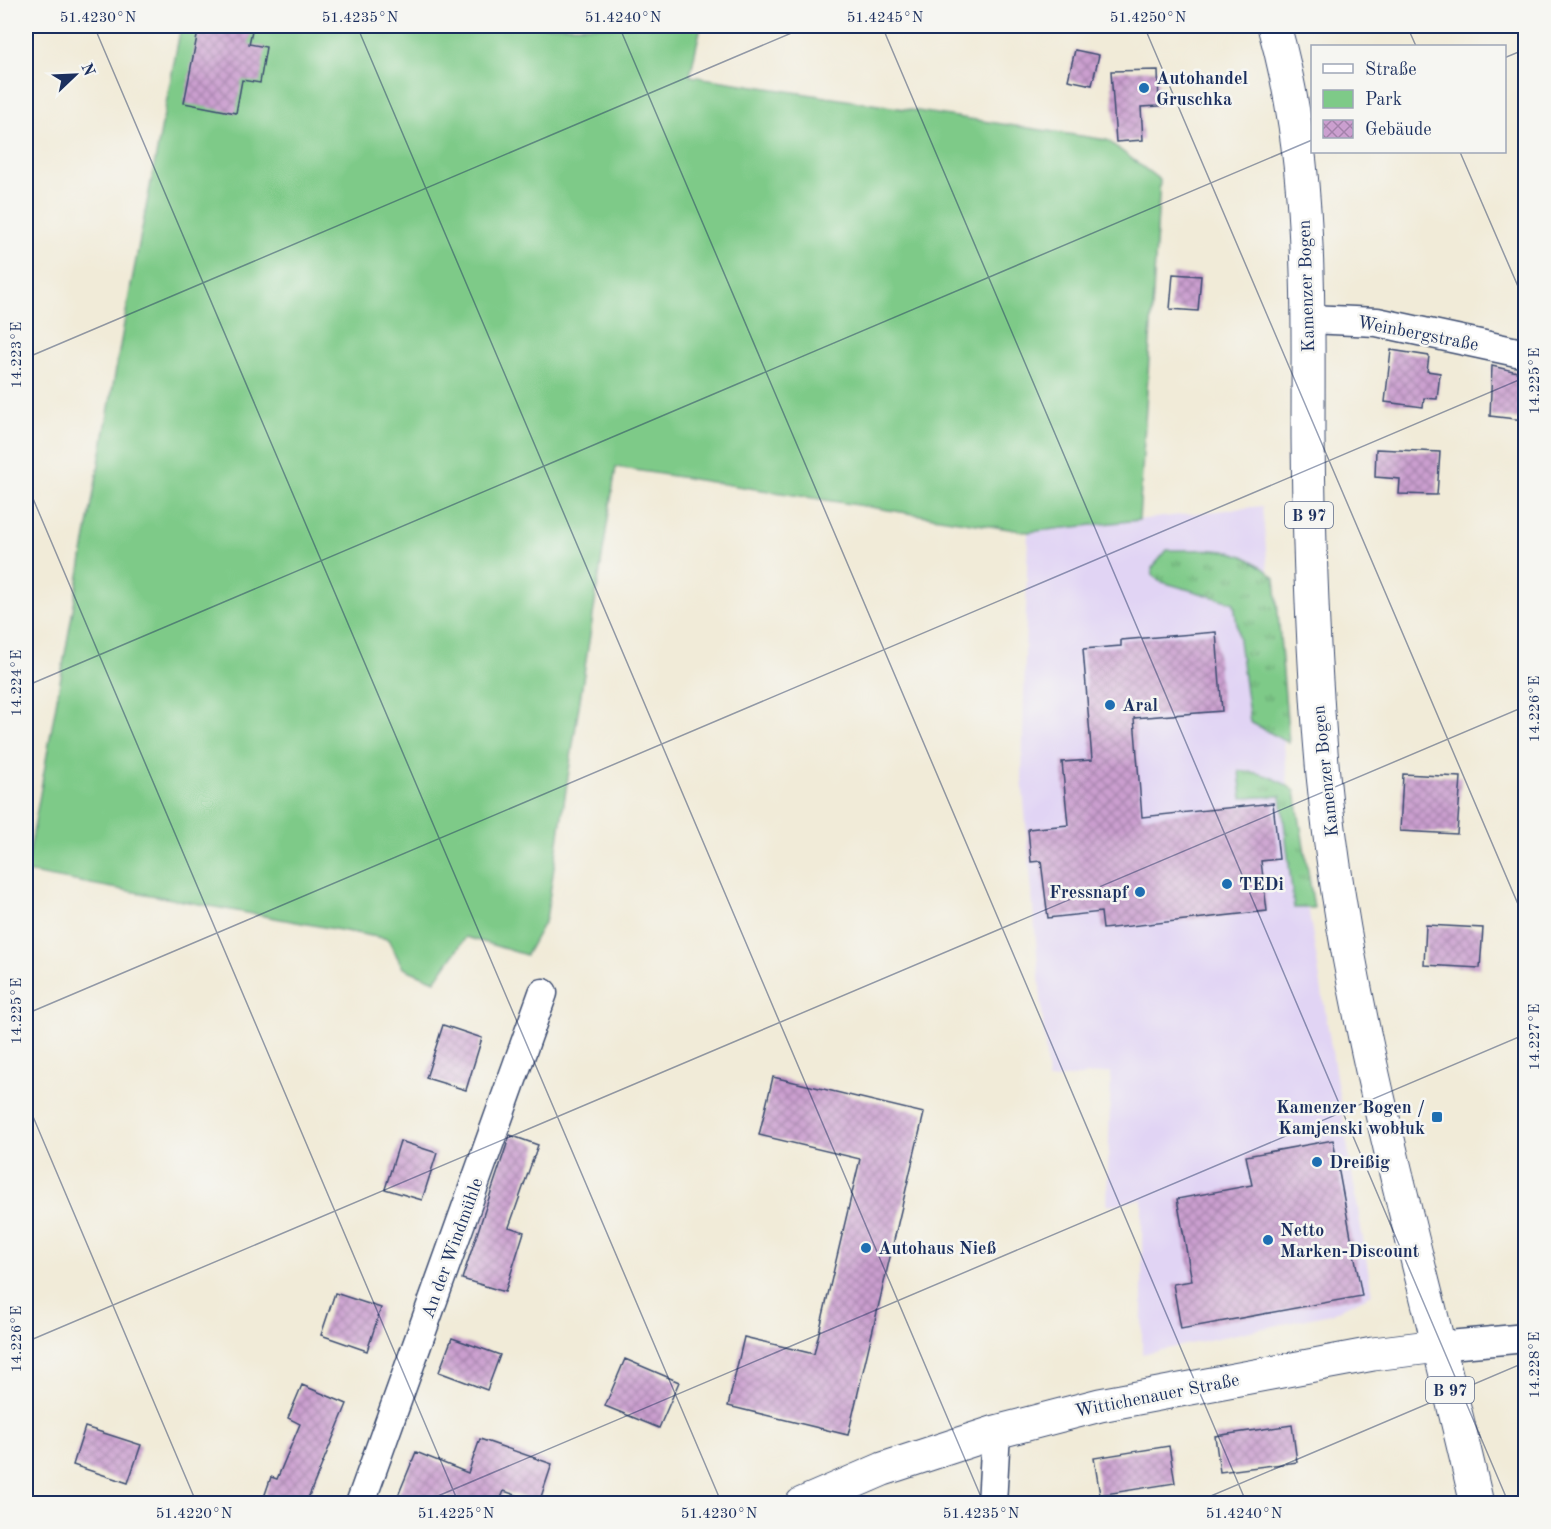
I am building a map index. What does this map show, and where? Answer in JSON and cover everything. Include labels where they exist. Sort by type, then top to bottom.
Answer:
[{"type":"main road","name":"Kamenzer Bogen","points":[[1274,26],[1294,122],[1306,254],[1309,319],[1309,531],[1317,702],[1330,832],[1359,1004],[1390,1149],[1477,1503]]},
{"type":"main road","name":"Wittichenauer Straße","points":[[802,1503],[883,1469],[996,1432],[1100,1405],[1373,1354],[1438,1346]]},
{"type":"street","name":"Weinbergstraße","points":[[1309,319],[1377,322],[1526,354]]},
{"type":"street","name":"An der Windmühle","points":[[360,1503],[543,993]]},
{"type":"street","name":"Wittichenauer Straße","points":[[1438,1346],[1526,1338]]},
{"type":"street","points":[[992,1503],[996,1432]]},
{"type":"shaded area","points":[[1262,506],[1288,786],[1372,1294],[1330,1314],[1142,1354],[1142,1199],[1107,1206],[1111,1072],[1048,1080],[1022,778],[1028,532]]},
{"type":"green space","points":[[181,26],[701,26],[690,76],[1107,140],[1160,180],[1139,520],[1028,532],[616,467],[546,919],[526,955],[466,937],[435,981],[403,968],[388,939],[26,872],[129,296]]},
{"type":"green space","points":[[1167,550],[1212,550],[1237,554],[1249,559],[1275,578],[1289,743],[1250,722],[1234,603],[1159,581],[1153,575],[1152,568]]},
{"type":"green space","points":[[1239,771],[1269,776],[1295,791],[1314,908],[1294,908],[1281,796],[1242,798]]},
{"type":"building","points":[[199,26],[253,26],[249,44],[266,47],[260,83],[242,80],[236,113],[184,103]]},
{"type":"building","points":[[1075,50],[1099,55],[1092,85],[1068,80]]},
{"type":"building","points":[[1158,70],[1159,106],[1141,107],[1143,140],[1116,142],[1111,71]]},
{"type":"building","points":[[1173,274],[1201,276],[1198,311],[1170,309]]},
{"type":"building","points":[[1391,350],[1429,356],[1427,371],[1440,373],[1437,399],[1424,398],[1423,407],[1385,402]]},
{"type":"building","points":[[1492,366],[1526,374],[1524,420],[1490,416]]},
{"type":"building","points":[[1376,449],[1440,452],[1437,495],[1399,494],[1400,479],[1375,477]]},
{"type":"building","points":[[1216,632],[1222,711],[1134,718],[1142,817],[1273,803],[1279,859],[1261,861],[1267,911],[1103,929],[1101,912],[1048,918],[1041,861],[1031,862],[1028,829],[1068,825],[1062,762],[1092,760],[1083,649],[1121,646],[1121,640]]},
{"type":"building","points":[[1403,774],[1461,777],[1457,834],[1400,831]]},
{"type":"building","points":[[1426,925],[1483,928],[1480,968],[1424,965]]},
{"type":"building","points":[[443,1025],[482,1038],[466,1090],[426,1078]]},
{"type":"building","name":"Autohaus Nieß","points":[[773,1077],[924,1113],[848,1435],[728,1406],[744,1337],[814,1354],[860,1159],[759,1135]]},
{"type":"building","points":[[510,1135],[538,1145],[509,1227],[524,1232],[505,1292],[462,1279]]},
{"type":"building","name":"Netto Marken-Discount","points":[[1333,1140],[1362,1296],[1181,1329],[1173,1284],[1192,1281],[1177,1199],[1252,1185],[1246,1156]]},
{"type":"building","points":[[400,1141],[437,1153],[422,1200],[385,1189]]},
{"type":"building","points":[[335,1293],[381,1308],[367,1351],[321,1335]]},
{"type":"building","points":[[452,1338],[500,1355],[487,1390],[439,1372]]},
{"type":"building","points":[[625,1359],[679,1382],[659,1428],[605,1406]]},
{"type":"building","points":[[302,1385],[347,1404],[306,1503],[262,1503],[271,1477],[277,1479],[300,1424],[288,1418]]},
{"type":"building","points":[[1292,1425],[1297,1462],[1220,1472],[1215,1436]]},
{"type":"building","points":[[85,1427],[141,1445],[128,1483],[73,1465]]},
{"type":"building","points":[[480,1439],[552,1464],[539,1503],[504,1491],[499,1503],[467,1503],[446,1496],[443,1503],[395,1503],[416,1452],[468,1473]]},
{"type":"building","points":[[1169,1446],[1175,1483],[1100,1495],[1094,1458]]},
{"type":"place","name":"Autohandel Gruschka","points":[[1144,88]]},
{"type":"place","name":"Aral","points":[[1110,705]]},
{"type":"place","name":"TEDi","points":[[1227,884]]},
{"type":"place","name":"Fressnapf","points":[[1140,892]]},
{"type":"place","name":"Kamenzer Bogen / Kamjenski wobłuk","points":[[1437,1117]]},
{"type":"place","name":"Dreißig","points":[[1317,1162]]},
{"type":"place","name":"Netto Marken-Discount","points":[[1268,1240]]},
{"type":"place","name":"Autohaus Nieß","points":[[866,1248]]}]
